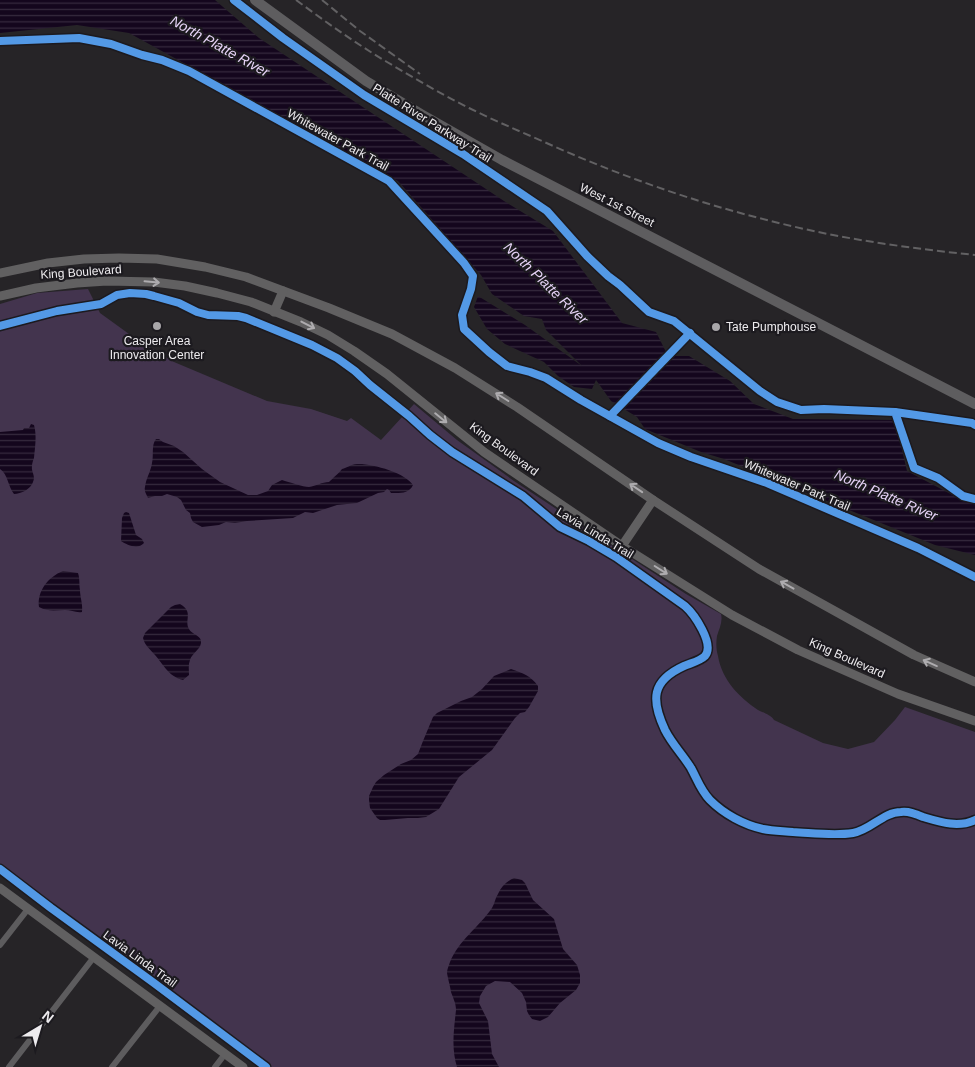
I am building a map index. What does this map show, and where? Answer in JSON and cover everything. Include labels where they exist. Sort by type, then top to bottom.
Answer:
[{"type":"main road","name":"West 1st Street","points":[[258,3],[366,81],[502,160],[975,404]]},
{"type":"street","name":"King Boulevard","points":[[0,273],[48,263],[84,259],[157,259],[205,267],[246,277],[392,334],[455,368],[517,407],[653,500],[759,569],[914,656],[975,682]]},
{"type":"street","name":"King Boulevard","points":[[0,296],[77,282],[136,281],[186,286],[217,292],[251,302],[301,322],[328,335],[354,351],[387,374],[484,452],[622,546],[732,615],[798,650],[898,694],[975,721]]},
{"type":"street","points":[[274,312],[283,290]]},
{"type":"street","points":[[622,546],[653,500]]},
{"type":"street","points":[[0,888],[243,1067]]},
{"type":"street","points":[[0,945],[28,909]]},
{"type":"street","points":[[9,1067],[94,957]]},
{"type":"street","points":[[112,1067],[160,1006]]},
{"type":"street","points":[[215,1067],[225,1054]]},
{"type":"shaded area","points":[[88,289],[100,313],[136,339],[174,362],[267,401],[311,409],[347,421],[351,418],[381,440],[414,404],[457,440],[514,481],[686,594],[721,614],[716,646],[723,673],[732,687],[744,699],[774,720],[823,743],[848,749],[874,742],[905,707],[975,732],[975,1067],[261,1067],[0,875],[0,304],[37,293]]},
{"type":"water","name":"North Platte River","points":[[0,0],[215,0],[259,38],[504,201],[553,231],[622,323],[656,332],[668,356],[689,356],[730,381],[754,404],[793,419],[895,420],[907,471],[962,500],[975,504],[975,555],[935,545],[645,429],[637,417],[611,401],[596,380],[592,389],[574,387],[558,376],[544,362],[505,344],[487,329],[474,307],[478,296],[525,325],[582,366],[546,330],[542,319],[524,316],[492,294],[481,275],[398,181],[129,33],[77,25],[0,33]]},
{"type":"water","points":[[31,424],[34,425],[35,433],[35,450],[32,463],[34,480],[28,489],[14,494],[5,474],[0,469],[0,432],[23,430],[24,428],[29,428]]},
{"type":"water","points":[[156,439],[174,446],[183,452],[220,482],[248,495],[257,495],[268,491],[272,485],[282,480],[309,487],[329,482],[342,469],[357,464],[371,465],[396,473],[413,485],[404,492],[391,493],[387,489],[357,503],[337,505],[313,513],[305,512],[293,518],[235,523],[226,522],[219,525],[202,527],[193,522],[190,513],[177,497],[167,494],[148,498],[145,488],[153,460]]},
{"type":"water","points":[[126,512],[129,513],[136,535],[144,543],[142,545],[132,546],[121,541],[122,518]]},
{"type":"water","points":[[63,571],[78,573],[82,612],[49,610],[39,607],[40,595],[45,585]]},
{"type":"water","points":[[180,604],[187,610],[189,629],[201,640],[199,648],[190,660],[189,675],[183,680],[167,670],[146,645],[143,638],[145,633],[171,607]]},
{"type":"water","points":[[511,669],[530,677],[538,686],[538,691],[529,707],[515,718],[492,750],[459,777],[439,809],[426,817],[385,820],[377,818],[370,808],[369,796],[373,787],[384,775],[418,754],[433,717],[437,713],[472,697],[494,676]]},
{"type":"water","points":[[514,878],[525,883],[533,900],[554,919],[563,949],[577,965],[580,983],[576,990],[560,1003],[548,1017],[540,1021],[532,1019],[527,1011],[522,993],[510,982],[495,981],[486,986],[480,996],[479,1003],[488,1021],[492,1054],[499,1067],[457,1067],[454,1046],[456,1007],[447,973],[450,962],[464,940],[492,908],[501,889]]},
{"type":"railway","points":[[296,0],[364,47],[448,97],[505,125],[613,171],[721,208],[795,227],[868,241],[975,255]]},
{"type":"railway","points":[[322,0],[360,31],[420,74]]},
{"type":"cycle path","name":"Platte River Parkway Trail","points":[[234,0],[283,38],[364,95],[463,154],[547,211],[587,256],[649,312],[674,321],[760,391],[777,402],[801,410],[895,412],[914,468],[938,478],[963,496],[975,499]]},
{"type":"cycle path","name":"Whitewater Park Trail","points":[[0,41],[79,38],[111,44],[162,60],[189,71],[389,181],[464,263],[473,276],[471,289],[462,315],[464,329],[507,366],[546,378],[658,443],[691,457],[767,483],[918,548],[975,577]]},
{"type":"cycle path","name":"Lavia Linda Trail","points":[[0,326],[57,311],[101,304],[117,295],[130,293],[146,294],[179,303],[208,315],[246,318],[312,345],[337,358],[355,371],[452,452],[523,496],[560,527],[616,557],[689,610],[702,630],[707,644],[707,651],[703,658],[684,666],[665,678],[657,692],[657,709],[665,730],[691,768],[704,793],[722,810],[742,822],[763,829],[823,834],[853,833],[888,815],[901,812],[956,824],[975,820]]},
{"type":"cycle path","points":[[610,416],[690,333]]},
{"type":"cycle path","points":[[895,412],[975,425]]},
{"type":"cycle path","name":"Lavia Linda Trail","points":[[0,869],[266,1067]]},
{"type":"place","name":"Casper Area Innovation Center","points":[[157,326]]},
{"type":"place","name":"Tate Pumphouse","points":[[716,327]]}]
